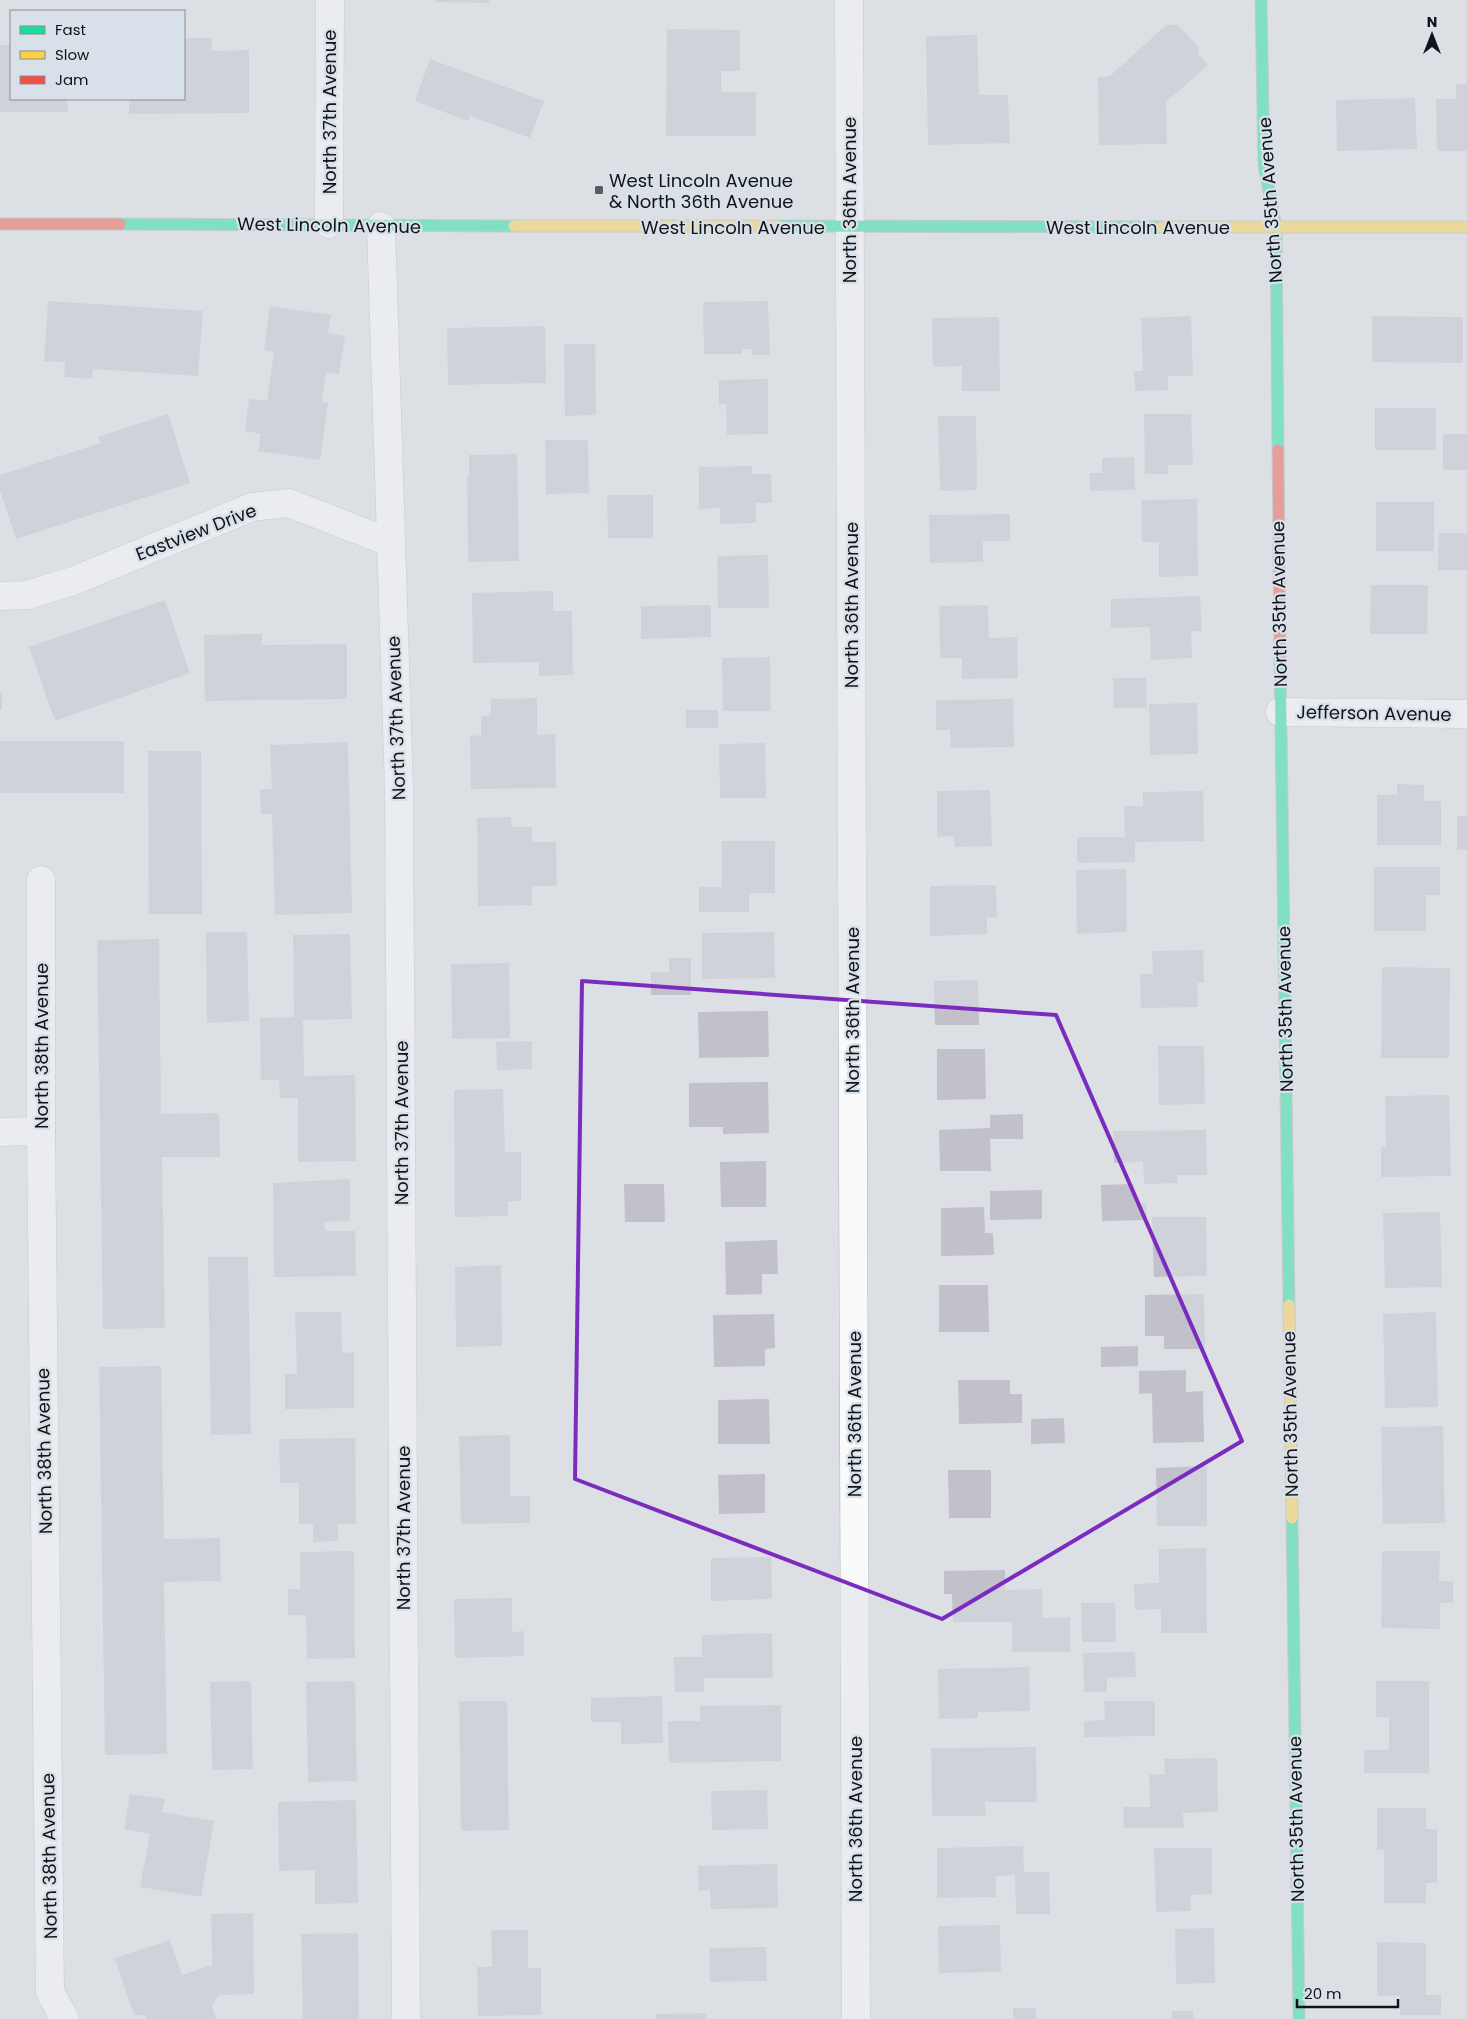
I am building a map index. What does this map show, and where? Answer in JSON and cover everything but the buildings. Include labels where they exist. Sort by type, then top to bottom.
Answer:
[{"type":"street","name":"North 37th Avenue","points":[[329,224],[330,0]]},
{"type":"street","name":"North 36th Avenue","points":[[849,0],[856,2019]]},
{"type":"street","name":"North 35th Avenue","points":[[1262,0],[1264,165],[1276,227],[1280,712],[1299,2019]]},
{"type":"street","name":"West Lincoln Avenue","points":[[0,224],[1467,227]]},
{"type":"street","name":"North 37th Avenue","points":[[381,226],[399,789],[406,2019]]},
{"type":"street","name":"Eastview Drive","points":[[0,596],[27,595],[73,582],[252,507],[289,503],[391,543]]},
{"type":"street","name":"Jefferson Avenue","points":[[1280,712],[1467,714]]},
{"type":"street","name":"North 38th Avenue","points":[[41,880],[41,1131],[50,1992],[65,2019]]},
{"type":"street","points":[[0,1132],[41,1131]]},
{"type":"highlighted area","points":[[582,981],[1056,1015],[1242,1441],[942,1619],[575,1479]]},
{"type":"traffic: fast","points":[[1261,0],[1264,165],[1276,227],[1278,450]]},
{"type":"traffic: fast","points":[[120,224],[514,226]]},
{"type":"traffic: fast","points":[[778,226],[1162,227]]},
{"type":"traffic: fast","points":[[1280,656],[1289,1305]]},
{"type":"traffic: fast","points":[[1292,1518],[1299,2019]]},
{"type":"traffic: slow","points":[[514,226],[778,226]]},
{"type":"traffic: slow","points":[[1162,227],[1467,227]]},
{"type":"traffic: slow","points":[[1289,1305],[1292,1518]]},
{"type":"traffic: jam","points":[[0,224],[120,224]]},
{"type":"traffic: jam","points":[[1278,450],[1280,656]]},
{"type":"place","name":"West Lincoln Avenue & North 36th Avenue","points":[[599,190]]}]
